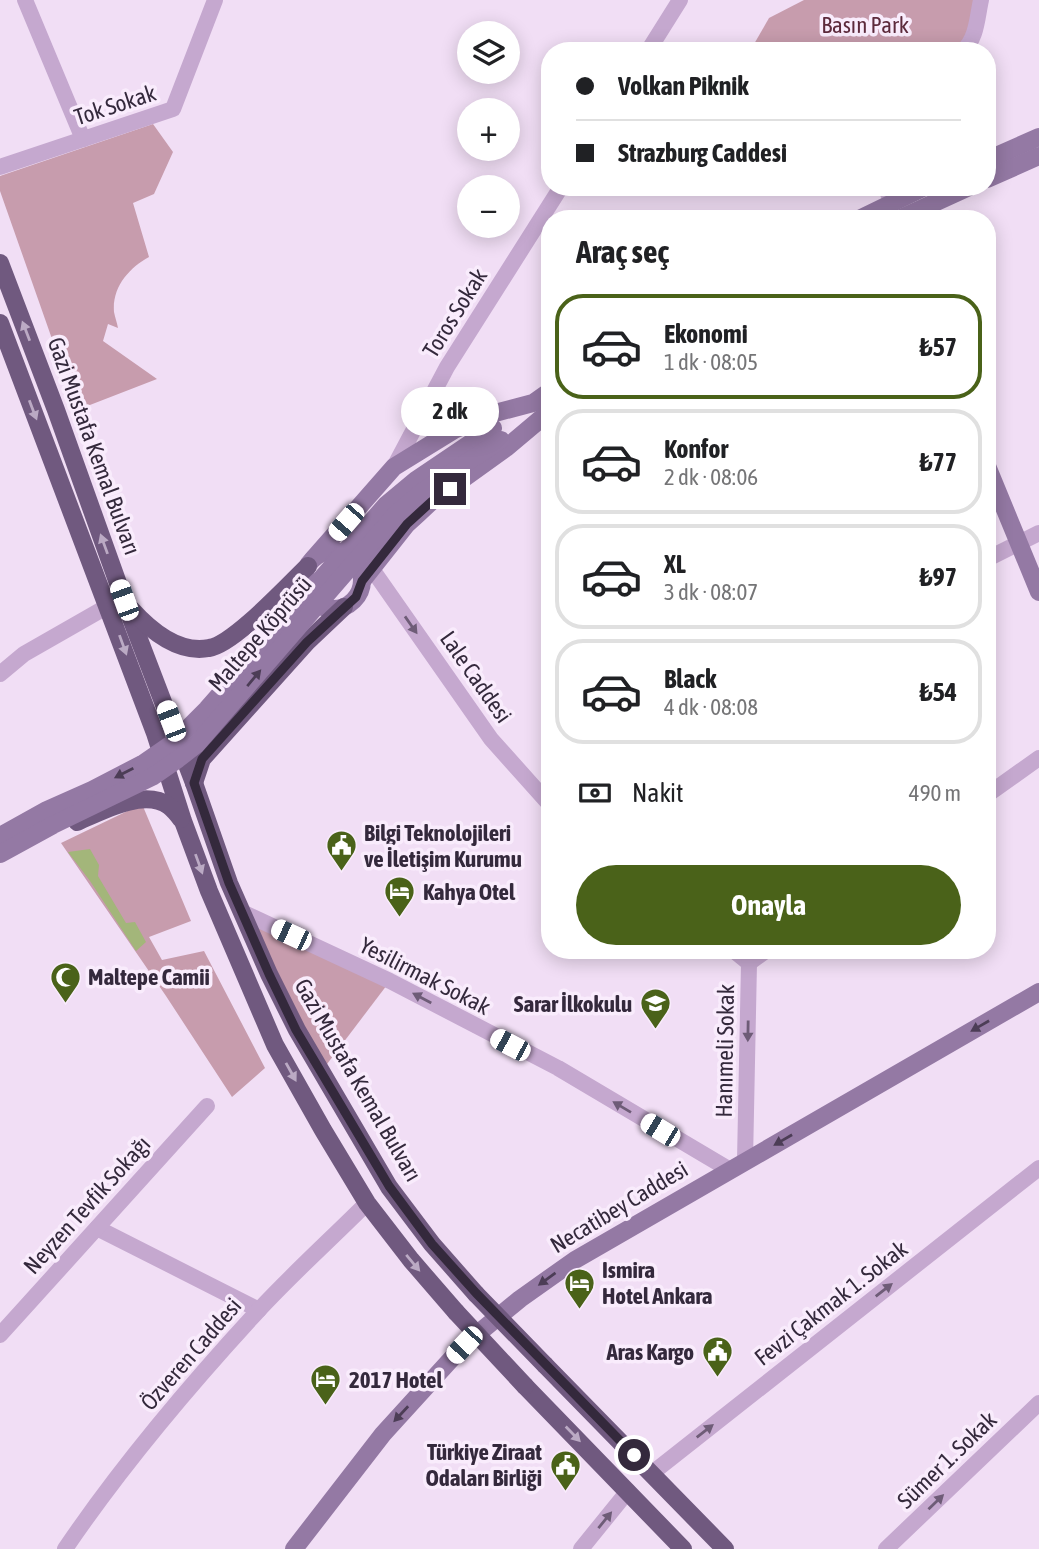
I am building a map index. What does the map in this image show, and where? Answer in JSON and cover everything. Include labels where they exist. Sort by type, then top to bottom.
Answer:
[{"type":"main road","points":[[996,156],[1039,137]]},
{"type":"main road","points":[[996,175],[1039,156]]},
{"type":"main road","points":[[870,210],[887,196]]},
{"type":"main road","points":[[919,210],[949,196]]},
{"type":"main road","name":"Gazi Mustafa Kemal Bulvarı","points":[[0,263],[56,410],[183,821],[209,891],[275,1045],[367,1203],[411,1260],[525,1386],[683,1549]]},
{"type":"main road","name":"Gazi Mustafa Kemal Bulvarı","points":[[0,323],[194,783],[229,883],[296,1030],[347,1118],[389,1186],[432,1244],[545,1365],[725,1549]]},
{"type":"main road","points":[[116,603],[173,643],[192,649],[211,648],[244,627],[311,562],[394,467],[454,430],[495,412],[541,409]]},
{"type":"main road","points":[[497,434],[541,410]]},
{"type":"main road","points":[[194,783],[202,759],[307,642],[356,597],[367,575],[412,519],[431,502],[506,448],[541,410]]},
{"type":"main road","name":"Maltepe Köprüsü","points":[[0,836],[144,763],[173,743],[207,709],[386,505],[416,480],[497,434]]},
{"type":"main road","name":"Maltepe Köprüsü","points":[[0,854],[152,777],[196,745],[397,513],[497,434]]},
{"type":"main road","points":[[996,488],[1039,592]]},
{"type":"main road","points":[[344,607],[326,608],[311,599],[306,592],[304,575],[311,562],[322,553],[341,552],[356,563],[360,572],[367,575]]},
{"type":"main road","points":[[0,864],[49,834],[134,800],[155,800],[169,806],[183,821]]},
{"type":"main road","name":"Necatibey Caddesi","points":[[295,1549],[383,1434],[464,1345],[520,1299],[559,1270],[1039,992]]},
{"type":"street","points":[[25,0],[83,139]]},
{"type":"street","name":"Tok Sokak","points":[[0,167],[173,110],[215,0]]},
{"type":"street","points":[[654,42],[680,0]]},
{"type":"street","points":[[970,42],[981,0]]},
{"type":"street","name":"Toros Sokak","points":[[394,467],[447,367],[541,219]]},
{"type":"street","points":[[996,555],[1039,533]]},
{"type":"street","name":"Lale Caddesi","points":[[367,575],[491,739],[541,793]]},
{"type":"street","points":[[0,674],[24,654],[116,603]]},
{"type":"street","points":[[996,789],[1039,758]]},
{"type":"street","name":"Yesilirmak Sokak","points":[[242,912],[390,981],[558,1068],[737,1166]]},
{"type":"street","points":[[745,959],[749,962]]},
{"type":"street","name":"Hanımeli Sokak","points":[[737,1166],[749,962],[754,959]]},
{"type":"street","name":"Neyzen Tevfik Sokağı","points":[[0,1335],[207,1105]]},
{"type":"street","name":"Fevzi Çakmak 1. Sokak","points":[[651,1474],[1039,1168]]},
{"type":"street","name":"Özveren Caddesi","points":[[65,1549],[91,1511],[170,1410],[259,1310],[367,1203]]},
{"type":"street","points":[[97,1228],[259,1310]]},
{"type":"street","name":"Sümer 1. Sokak","points":[[886,1549],[1039,1403]]},
{"type":"street","points":[[581,1549],[628,1491]]},
{"type":"green space","name":"Basın Park","points":[[804,0],[981,0],[966,42],[755,42],[769,18]]},
{"type":"green space","points":[[153,124],[173,152],[154,194],[133,203],[149,257],[123,279],[114,303],[118,328],[108,324],[103,341],[157,379],[77,410],[0,191],[0,176]]},
{"type":"green space","points":[[142,804],[191,921],[149,937],[162,960],[204,951],[265,1068],[232,1097],[61,843]]},
{"type":"green space","points":[[242,912],[390,981],[321,1072]]},
{"type":"shaded area","points":[[90,849],[99,865],[98,876],[126,923],[135,922],[146,942],[136,951],[68,852]]},
{"type":"place","name":"Bilgi Teknolojileri ve İletişim Kurumu","points":[[341,873]]},
{"type":"place","name":"Kahya Otel","points":[[400,919]]},
{"type":"place","name":"Maltepe Camii","points":[[65,1004]]},
{"type":"place","name":"Sarar İlkokulu","points":[[655,1031]]},
{"type":"place","name":"Ismira Hotel Ankara","points":[[579,1310]]},
{"type":"place","name":"Aras Kargo","points":[[717,1379]]},
{"type":"place","name":"2017 Hotel","points":[[326,1407]]},
{"type":"place","name":"Türkiye Ziraat Odaları Birliği","points":[[565,1492]]},
{"type":"route","points":[[450,489],[407,524],[362,581],[351,603],[307,642],[202,759],[194,783],[229,883],[278,993],[296,1030],[389,1186],[432,1244],[491,1310],[634,1455]]}]
